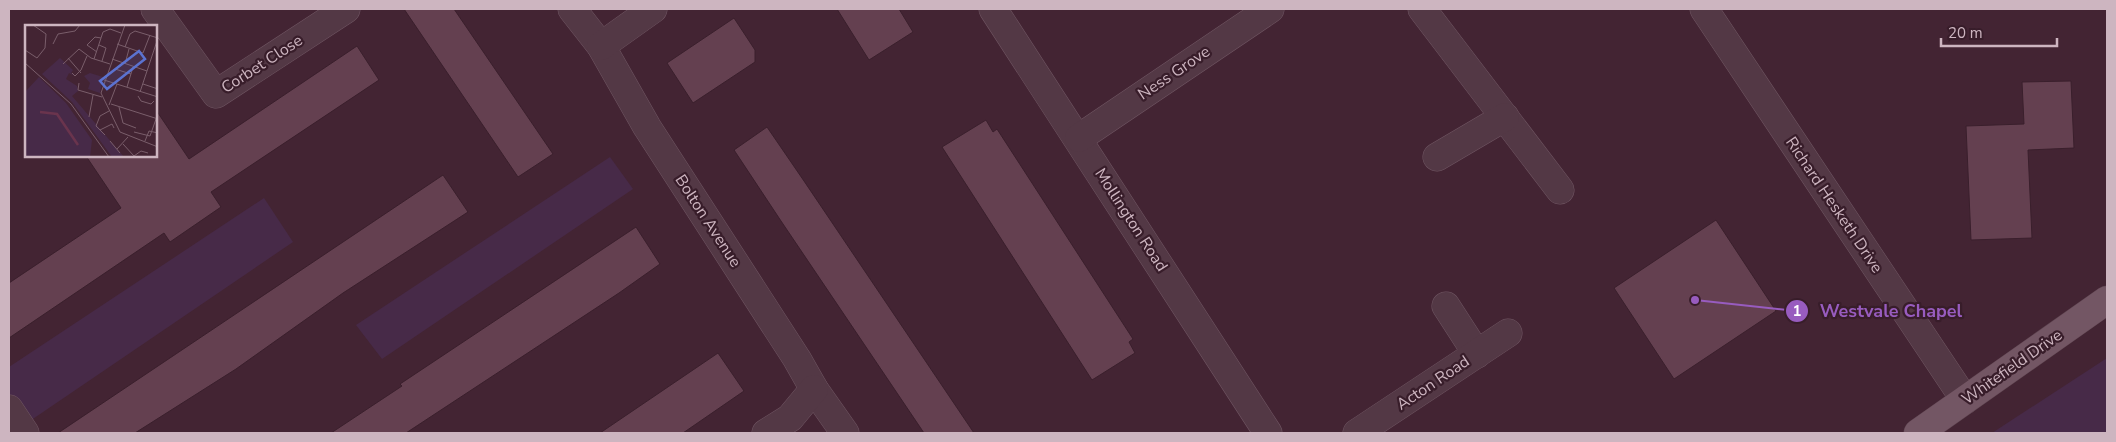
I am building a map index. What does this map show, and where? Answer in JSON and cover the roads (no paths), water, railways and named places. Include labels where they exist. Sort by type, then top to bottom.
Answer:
[{"type":"main road","name":"Whitefield Drive","points":[[1918,433],[2107,300]]},
{"type":"street","name":"Corbet Close","points":[[155,9],[216,94],[346,9]]},
{"type":"street","name":"Bolton Avenue","points":[[572,9],[601,46],[647,127],[797,359],[814,389],[845,433]]},
{"type":"street","points":[[601,46],[653,9]]},
{"type":"street","name":"Mollington Road","points":[[993,9],[1079,138],[1268,433]]},
{"type":"street","name":"Ness Grove","points":[[1079,138],[1270,9]]},
{"type":"street","points":[[1422,9],[1560,190]]},
{"type":"street","name":"Richard Hesketh Drive","points":[[1704,9],[1965,400]]},
{"type":"street","points":[[1436,157],[1505,117]]},
{"type":"street","points":[[1446,306],[1477,354]]},
{"type":"street","name":"Acton Road","points":[[1357,433],[1508,333]]},
{"type":"street","points":[[766,433],[790,418],[814,389]]},
{"type":"street","points":[[9,409],[25,433]]},
{"type":"place","name":"Westvale Chapel","points":[[1695,300]]}]
